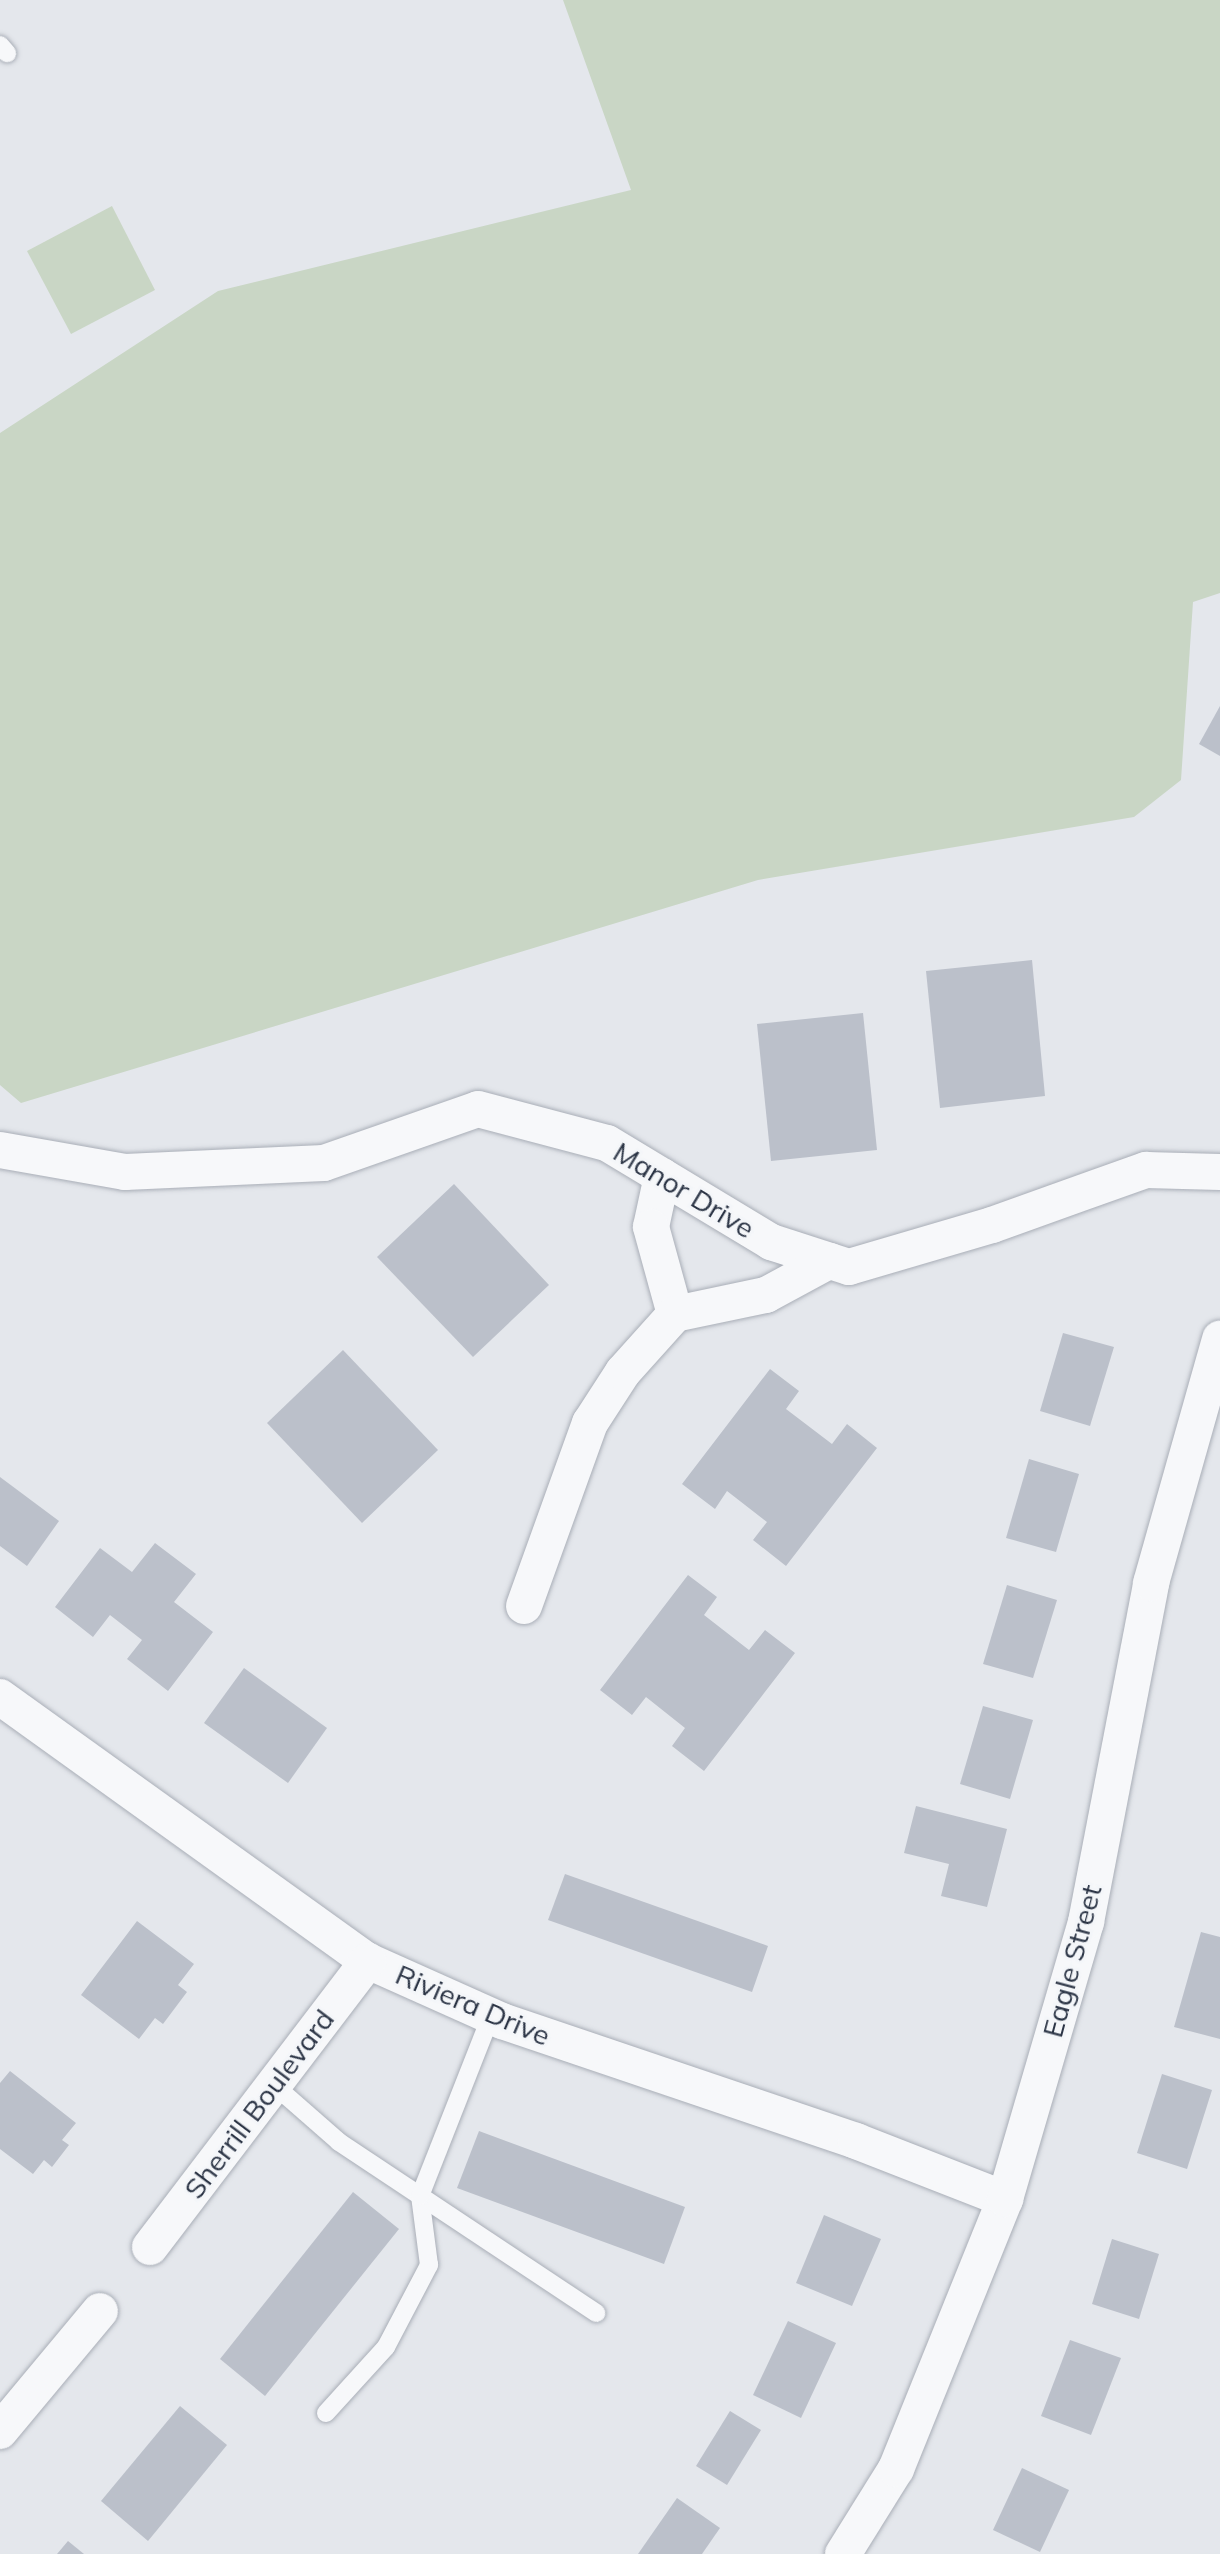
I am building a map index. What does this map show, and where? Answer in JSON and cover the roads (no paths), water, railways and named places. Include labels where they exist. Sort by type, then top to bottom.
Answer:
[{"type":"street","name":"Manor Drive","points":[[0,1150],[125,1172],[324,1163],[478,1109],[607,1143],[771,1242],[849,1267],[992,1225],[1146,1170],[1220,1172]]},
{"type":"street","points":[[662,1176],[651,1227],[675,1314]]},
{"type":"street","points":[[524,1606],[590,1423],[623,1372],[675,1314],[766,1295],[829,1261]]},
{"type":"street","name":"Eagle Street","points":[[843,2554],[896,2469],[1005,2199],[1086,1922],[1151,1583],[1220,1339]]},
{"type":"street","name":"Riviera Drive","points":[[0,1697],[368,1961],[491,2016],[856,2141],[1005,2199]]},
{"type":"street","name":"Sherrill Boulevard","points":[[150,2247],[368,1961]]},
{"type":"street","points":[[0,2431],[100,2311]]},
{"type":"lane","points":[[326,2413],[386,2347],[429,2265],[420,2196],[491,2016]]},
{"type":"lane","points":[[274,2085],[339,2142],[596,2313]]}]
